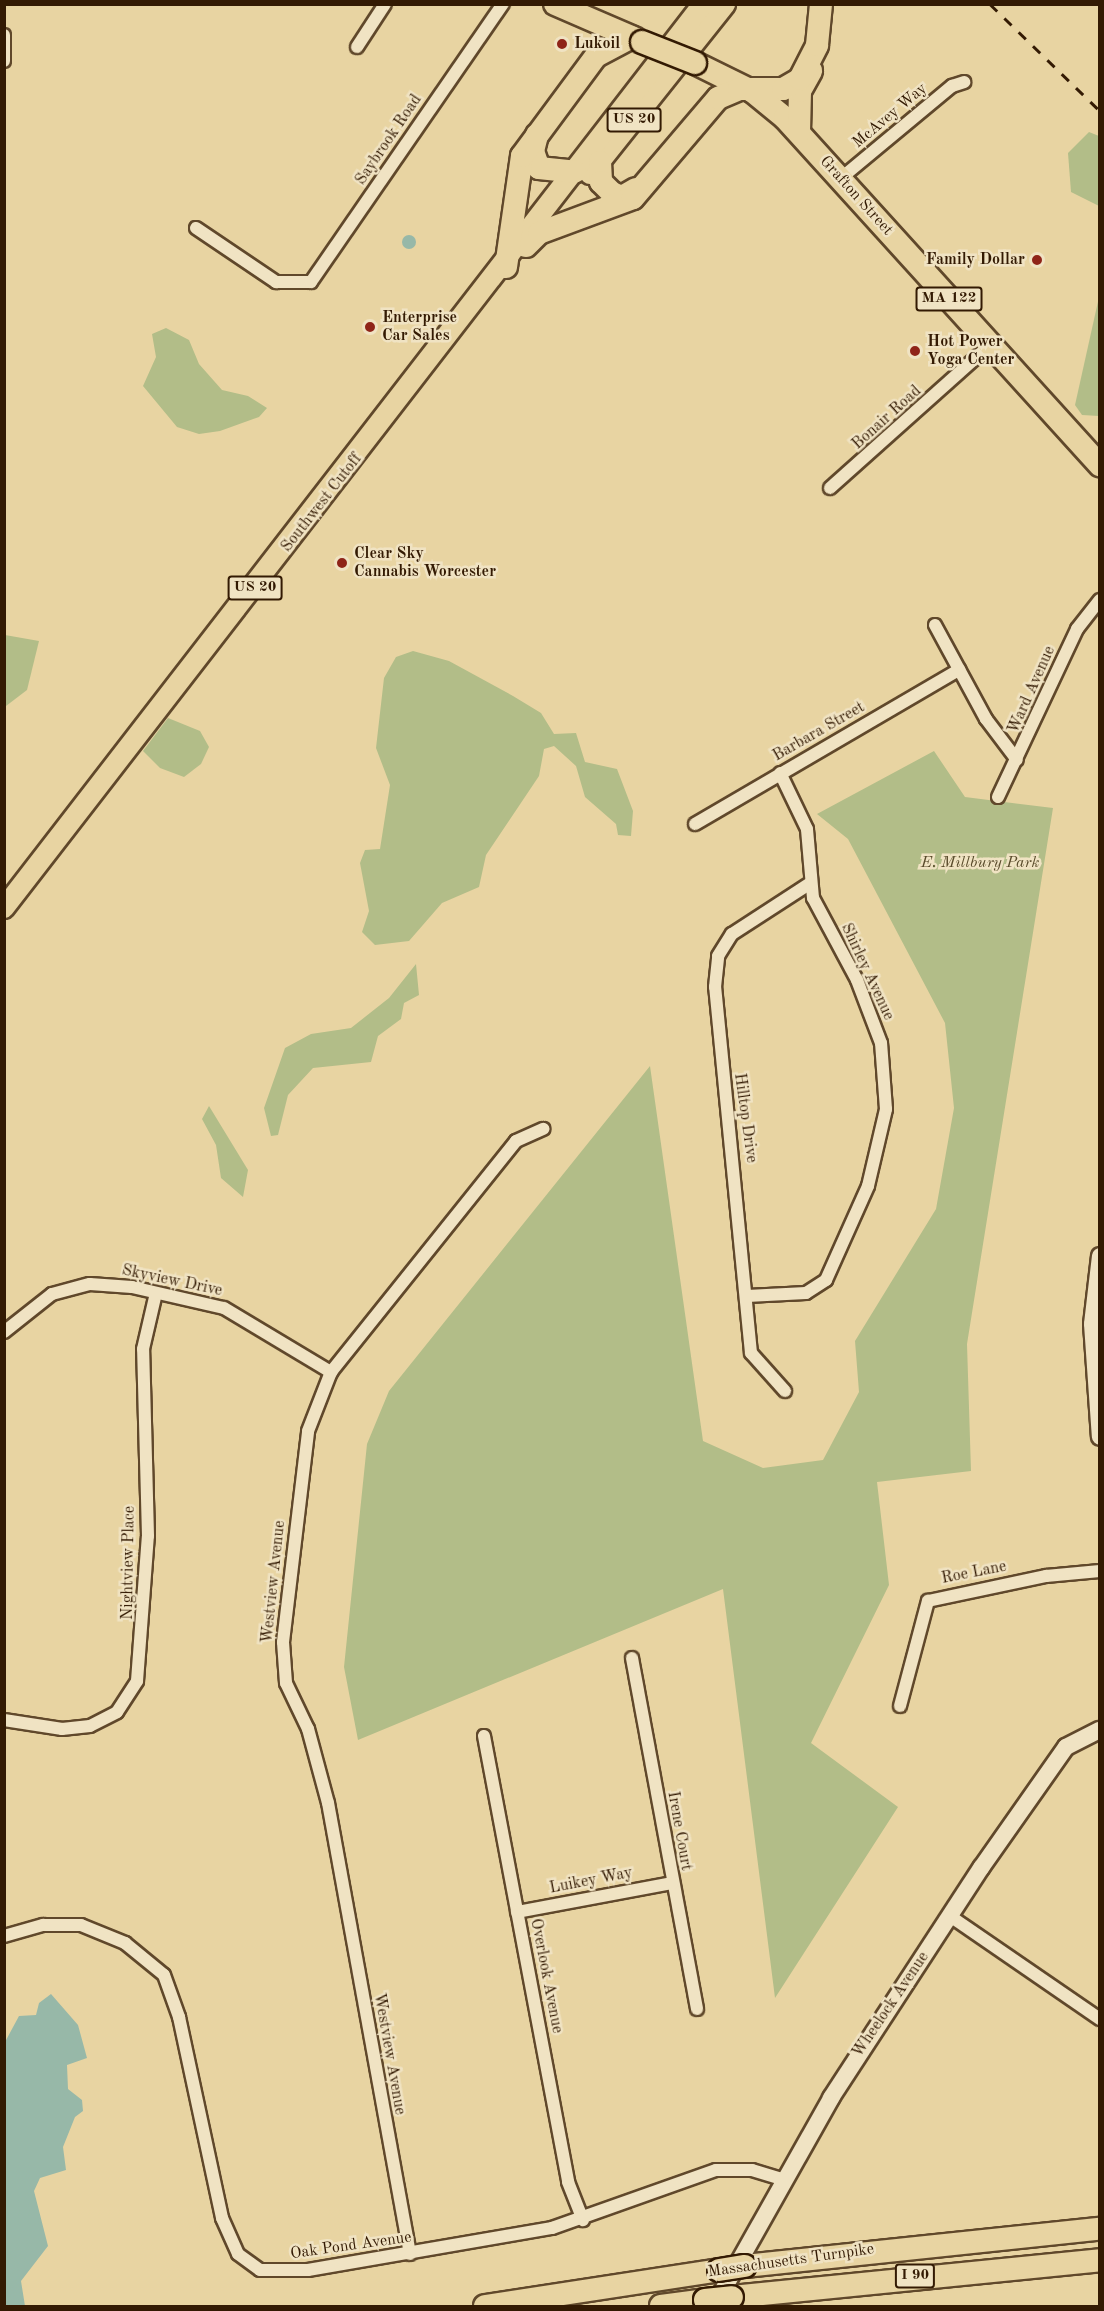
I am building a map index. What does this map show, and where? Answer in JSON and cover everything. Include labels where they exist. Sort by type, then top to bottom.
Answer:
[{"type":"highway","name":"Grafton Street","points":[[555,4],[703,66],[752,91],[800,132],[1100,466]]},
{"type":"highway","points":[[533,239],[633,198],[708,105],[731,92],[783,89],[805,74],[817,45],[821,4]]},
{"type":"highway","points":[[800,132],[800,91],[822,48],[827,4]]},
{"type":"highway","points":[[591,20],[596,56]]},
{"type":"highway","points":[[506,267],[519,167],[537,135],[596,56],[637,39]]},
{"type":"highway","points":[[600,162],[599,176],[612,193],[622,196],[638,188],[709,100],[703,66]]},
{"type":"highway","points":[[537,135],[533,151],[539,168],[575,172]]},
{"type":"highway","name":"Massachusetts Turnpike","points":[[485,2307],[745,2266],[1100,2229]]},
{"type":"highway","name":"Massachusetts Turnpike","points":[[661,2307],[1100,2260]]},
{"type":"main road","name":"Southwest Cutoff","points":[[4,908],[506,267],[703,4]]},
{"type":"main road","name":"Southwest Cutoff","points":[[506,267],[600,162],[725,4]]},
{"type":"street","points":[[357,47],[385,4]]},
{"type":"street","name":"Saybrook Road","points":[[196,228],[268,278],[297,284],[316,275],[503,4]]},
{"type":"street","points":[[4,35],[4,61]]},
{"type":"street","name":"McAvey Way","points":[[840,179],[952,86],[963,82]]},
{"type":"street","name":"Bonair Road","points":[[830,488],[990,345]]},
{"type":"street","name":"Ward Avenue","points":[[998,797],[1077,629],[1100,600]]},
{"type":"street","points":[[935,625],[959,670],[1017,760]]},
{"type":"street","name":"Barbara Street","points":[[695,824],[959,670]]},
{"type":"street","name":"Shirley Avenue","points":[[747,1296],[806,1293],[826,1280],[856,1222],[883,1131],[886,1084],[881,1043],[809,884],[807,829],[780,773]]},
{"type":"street","name":"Hilltop Drive","points":[[785,1391],[751,1353],[747,1296],[721,1066],[716,968],[726,940],[740,926],[809,884]]},
{"type":"street","name":"Westview Avenue","points":[[410,2254],[327,1803],[308,1729],[286,1683],[283,1659],[308,1431],[331,1372],[516,1141],[543,1129]]},
{"type":"street","points":[[1100,1256],[1092,1324],[1100,1437]]},
{"type":"street","name":"Skyview Drive","points":[[4,1332],[52,1294],[90,1284],[156,1293],[224,1308],[331,1372]]},
{"type":"street","name":"Nightview Place","points":[[4,1720],[62,1729],[90,1726],[117,1712],[137,1681],[148,1536],[143,1349],[156,1293]]},
{"type":"street","name":"Roe Lane","points":[[900,1706],[928,1601],[1046,1576],[1100,1571]]},
{"type":"street","name":"Irene Court","points":[[632,1658],[697,2010]]},
{"type":"street","name":"Wheelock Avenue","points":[[717,2301],[782,2179],[950,1916],[1060,1755],[1073,1741],[1100,1730]]},
{"type":"street","name":"Overlook Avenue","points":[[484,1736],[568,2182],[583,2220]]},
{"type":"street","name":"Luikey Way","points":[[517,1912],[672,1882]]},
{"type":"street","points":[[950,1916],[1100,2019]]},
{"type":"street","name":"Oak Pond Avenue","points":[[4,1936],[43,1925],[81,1925],[125,1943],[164,1975],[179,2017],[217,2201],[234,2247],[249,2264],[290,2271],[410,2254],[583,2220],[706,2171],[752,2170],[782,2179]]},
{"type":"green space","points":[[1089,132],[1099,136],[1099,206],[1071,192],[1068,153]]},
{"type":"green space","points":[[1099,297],[1099,416],[1082,415],[1075,405]]},
{"type":"green space","points":[[166,328],[189,340],[199,364],[222,390],[248,396],[267,408],[259,417],[220,431],[199,434],[177,427],[143,386],[156,357],[152,334]]},
{"type":"green space","points":[[5,635],[39,641],[27,690],[6,706]]},
{"type":"green space","points":[[413,651],[449,661],[513,696],[541,713],[554,734],[576,733],[585,762],[617,769],[633,811],[631,836],[618,835],[616,824],[585,797],[576,766],[554,746],[544,749],[539,776],[486,855],[479,887],[442,903],[409,941],[375,945],[362,932],[369,911],[360,863],[365,850],[380,849],[390,785],[376,748],[384,678],[396,657]]},
{"type":"green space","points":[[168,718],[200,731],[209,747],[201,764],[184,777],[160,768],[143,751]]},
{"type":"green space","name":"E. Millbury Park","points":[[934,751],[965,797],[1053,808],[967,1344],[971,1471],[877,1482],[889,1585],[811,1743],[898,1807],[775,1998],[723,1589],[358,1740],[344,1667],[367,1444],[389,1391],[650,1066],[703,1441],[763,1468],[823,1460],[859,1392],[855,1341],[936,1209],[954,1108],[945,1023],[848,839],[817,814]]},
{"type":"green space","points":[[416,964],[419,995],[404,1003],[401,1019],[378,1036],[371,1062],[313,1068],[288,1095],[278,1135],[271,1136],[264,1108],[285,1048],[311,1034],[351,1028],[389,998]]},
{"type":"green space","points":[[209,1106],[248,1170],[243,1197],[221,1178],[216,1145],[202,1119]]},
{"type":"shaded area","points":[[409,235],[414,237],[416,242],[414,247],[409,249],[404,247],[402,242],[404,237]]},
{"type":"shaded area","points":[[51,1994],[78,2025],[87,2058],[67,2065],[68,2089],[82,2100],[83,2111],[75,2117],[63,2147],[66,2170],[40,2178],[34,2191],[48,2246],[21,2281],[25,2306],[5,2306],[5,2042],[19,2016],[36,2015],[39,2003]]},
{"type":"railway","points":[[990,4],[1100,111]]},
{"type":"place","name":"Lukoil","points":[[562,44]]},
{"type":"place","name":"Family Dollar","points":[[1037,260]]},
{"type":"place","name":"Enterprise Car Sales","points":[[370,327]]},
{"type":"place","name":"Hot Power Yoga Center","points":[[915,351]]},
{"type":"place","name":"Clear Sky Cannabis Worcester","points":[[342,563]]}]
